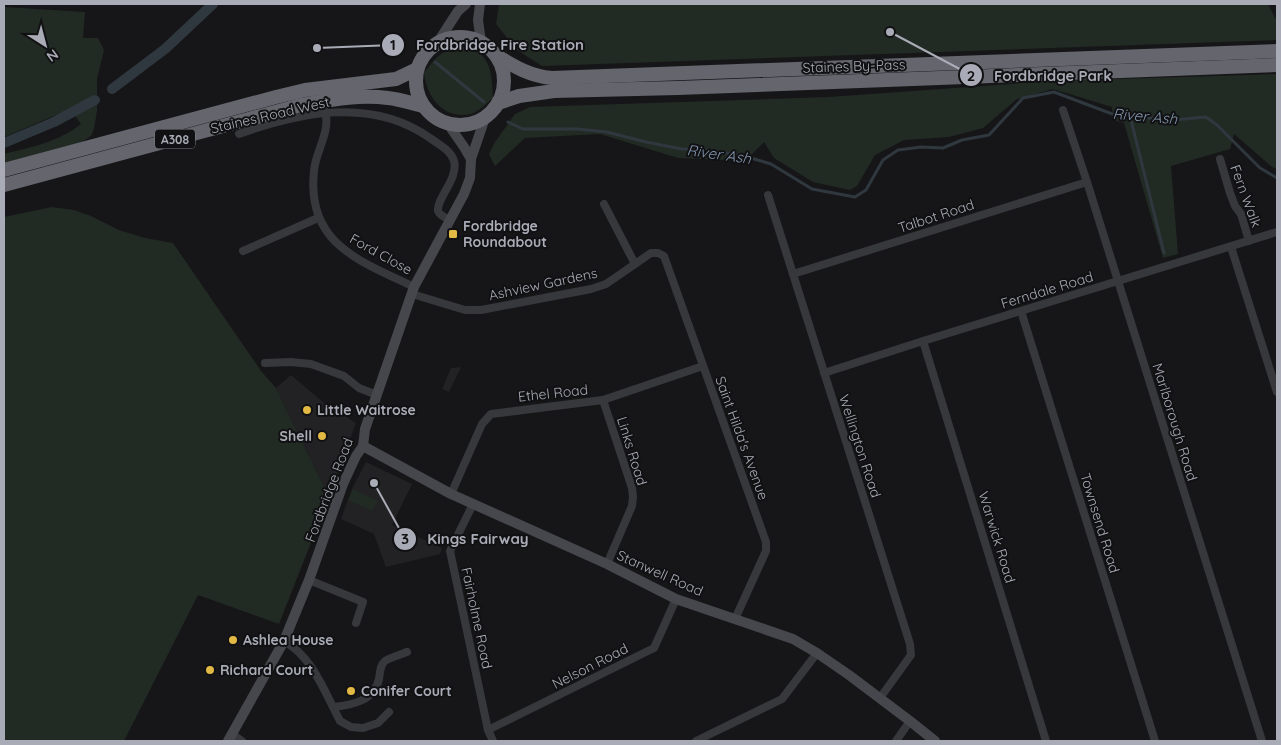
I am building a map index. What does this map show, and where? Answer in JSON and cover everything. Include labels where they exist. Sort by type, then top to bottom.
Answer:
[{"type":"highway","points":[[456,36],[467,37],[481,42],[497,56],[504,74],[502,96],[485,118],[459,126],[448,124],[438,120],[422,106],[415,86],[417,69],[426,52],[438,42],[456,36]]},
{"type":"highway","name":"Staines By-Pass","points":[[497,56],[515,68],[527,73],[552,78],[1276,51]]},
{"type":"highway","name":"Staines By-Pass","points":[[498,103],[528,94],[554,91],[1277,65]]},
{"type":"highway","name":"Staines Road West","points":[[4,170],[276,97],[305,90],[396,79],[417,69]]},
{"type":"highway","name":"Staines Road West","points":[[4,186],[301,105],[347,97],[373,96],[391,98],[422,106]]},
{"type":"main road","points":[[438,42],[458,10],[466,4]]},
{"type":"main road","points":[[480,4],[478,20],[481,42]]},
{"type":"main road","name":"Fordbridge Road","points":[[230,738],[284,641],[309,580],[344,484],[356,456],[363,446],[365,429],[413,291],[464,194],[470,178],[471,159],[485,118]]},
{"type":"main road","points":[[448,124],[471,159]]},
{"type":"main road","name":"Stanwell Road","points":[[363,446],[451,494],[606,564],[676,599],[793,639],[817,653],[880,698],[935,741]]},
{"type":"street","name":"Marlborough Road","points":[[1063,110],[1262,741]]},
{"type":"street","points":[[239,134],[278,122],[326,112],[369,114],[412,126],[449,152],[454,161],[454,172],[438,210],[441,216],[450,220]]},
{"type":"street","name":"Ford Close","points":[[326,112],[326,127],[314,170],[313,196],[318,218],[336,243],[360,261],[413,291]]},
{"type":"street","name":"Fern Walk","points":[[1220,159],[1230,193],[1235,206],[1241,214],[1249,241]]},
{"type":"street","name":"Talbot Road","points":[[793,274],[1087,182]]},
{"type":"street","name":"Wellington Road","points":[[768,195],[910,644],[910,655],[880,698]]},
{"type":"street","points":[[604,204],[635,264]]},
{"type":"street","points":[[243,251],[318,218]]},
{"type":"street","name":"Ferndale Road","points":[[824,373],[1277,232]]},
{"type":"street","points":[[1231,247],[1277,392]]},
{"type":"street","name":"Ashview Gardens","points":[[413,291],[465,310],[481,310],[591,289],[606,284],[651,253],[658,253],[664,256],[666,263]]},
{"type":"street","name":"Saint Hilda's Avenue","points":[[666,263],[766,542],[766,551],[735,619]]},
{"type":"street","name":"Townsend Road","points":[[1021,311],[1155,741]]},
{"type":"street","name":"Warwick Road","points":[[923,341],[1046,741]]},
{"type":"street","points":[[270,366],[290,362],[311,364],[344,376],[359,388],[377,395]]},
{"type":"street","name":"Ethel Road","points":[[451,494],[482,424],[491,414],[603,400],[702,366]]},
{"type":"street","name":"Links Road","points":[[603,400],[634,496],[632,506],[606,564]]},
{"type":"street","name":"Fairholme Road","points":[[473,504],[450,551],[488,730],[493,741]]},
{"type":"street","points":[[309,580],[363,602]]},
{"type":"street","points":[[356,623],[366,594]]},
{"type":"street","name":"Nelson Road","points":[[488,730],[654,648],[676,599]]},
{"type":"street","points":[[284,641],[291,645],[315,670],[340,721],[351,727],[363,728],[378,723],[389,712]]},
{"type":"street","points":[[333,707],[350,706],[367,698],[378,685],[384,662],[407,652]]},
{"type":"street","points":[[696,741],[782,699],[817,653]]},
{"type":"street","points":[[896,741],[910,721]]},
{"type":"street","points":[[230,738],[242,741]]},
{"type":"shaded area","points":[[499,4],[1268,4],[1277,22],[1277,40],[542,66],[517,50],[496,24]]},
{"type":"shaded area","points":[[4,7],[85,12],[83,38],[98,38],[104,50],[97,79],[97,111],[91,136],[79,144],[4,164],[4,154],[54,140],[81,124],[70,109],[4,137]]},
{"type":"shaded area","points":[[463,47],[477,51],[487,62],[491,73],[493,98],[474,113],[461,115],[445,110],[438,105],[429,90],[424,73],[436,58],[444,52]]},
{"type":"shaded area","points":[[1277,74],[1277,169],[1272,167],[1234,134],[1230,149],[1171,166],[1178,254],[1163,258],[1124,123],[1113,120],[1112,107],[1053,89],[1017,99],[983,128],[949,137],[904,140],[875,155],[857,186],[850,190],[813,182],[774,158],[764,142],[745,161],[678,158],[600,134],[525,138],[495,166],[489,154],[495,142],[515,114],[530,107],[829,97],[1052,81]]},
{"type":"shaded area","points":[[52,207],[74,210],[119,230],[145,238],[173,243],[261,371],[276,388],[329,497],[279,624],[198,595],[124,741],[4,741],[4,217]]},
{"type":"shaded area","points":[[461,367],[449,392],[442,389],[451,368]]},
{"type":"shaded area","points":[[291,375],[324,403],[356,423],[329,497],[276,388]]},
{"type":"shaded area","points":[[366,462],[412,484],[392,525],[442,548],[440,554],[386,567],[374,534],[341,519],[352,489]]},
{"type":"shaded area","points":[[353,489],[378,501],[372,511],[348,500]]},
{"type":"waterway","points":[[112,89],[165,49],[213,4]]},
{"type":"waterway","name":"River Ash","points":[[435,62],[484,102]]},
{"type":"waterway","name":"River Ash","points":[[508,122],[523,129],[577,129],[607,132],[682,149],[707,150],[744,156],[771,164],[812,189],[855,197],[866,190],[883,160],[898,150],[921,147],[943,148],[962,140],[989,135],[1023,98],[1054,92],[1115,115],[1173,120],[1206,117],[1217,125],[1260,168],[1277,178]]},
{"type":"waterway","points":[[4,143],[54,122],[95,100]]},
{"type":"waterway","points":[[1130,116],[1164,253]]},
{"type":"place","name":"Fordbridge Park","points":[[890,32]]},
{"type":"place","name":"Fordbridge Fire Station","points":[[317,48]]},
{"type":"place","name":"Fordbridge Roundabout","points":[[453,234]]},
{"type":"place","name":"Little Waitrose","points":[[307,410]]},
{"type":"place","name":"Shell","points":[[322,436]]},
{"type":"place","name":"Kings Fairway","points":[[374,483]]},
{"type":"place","name":"Ashlea House","points":[[233,640]]},
{"type":"place","name":"Richard Court","points":[[210,670]]},
{"type":"place","name":"Conifer Court","points":[[351,691]]}]
